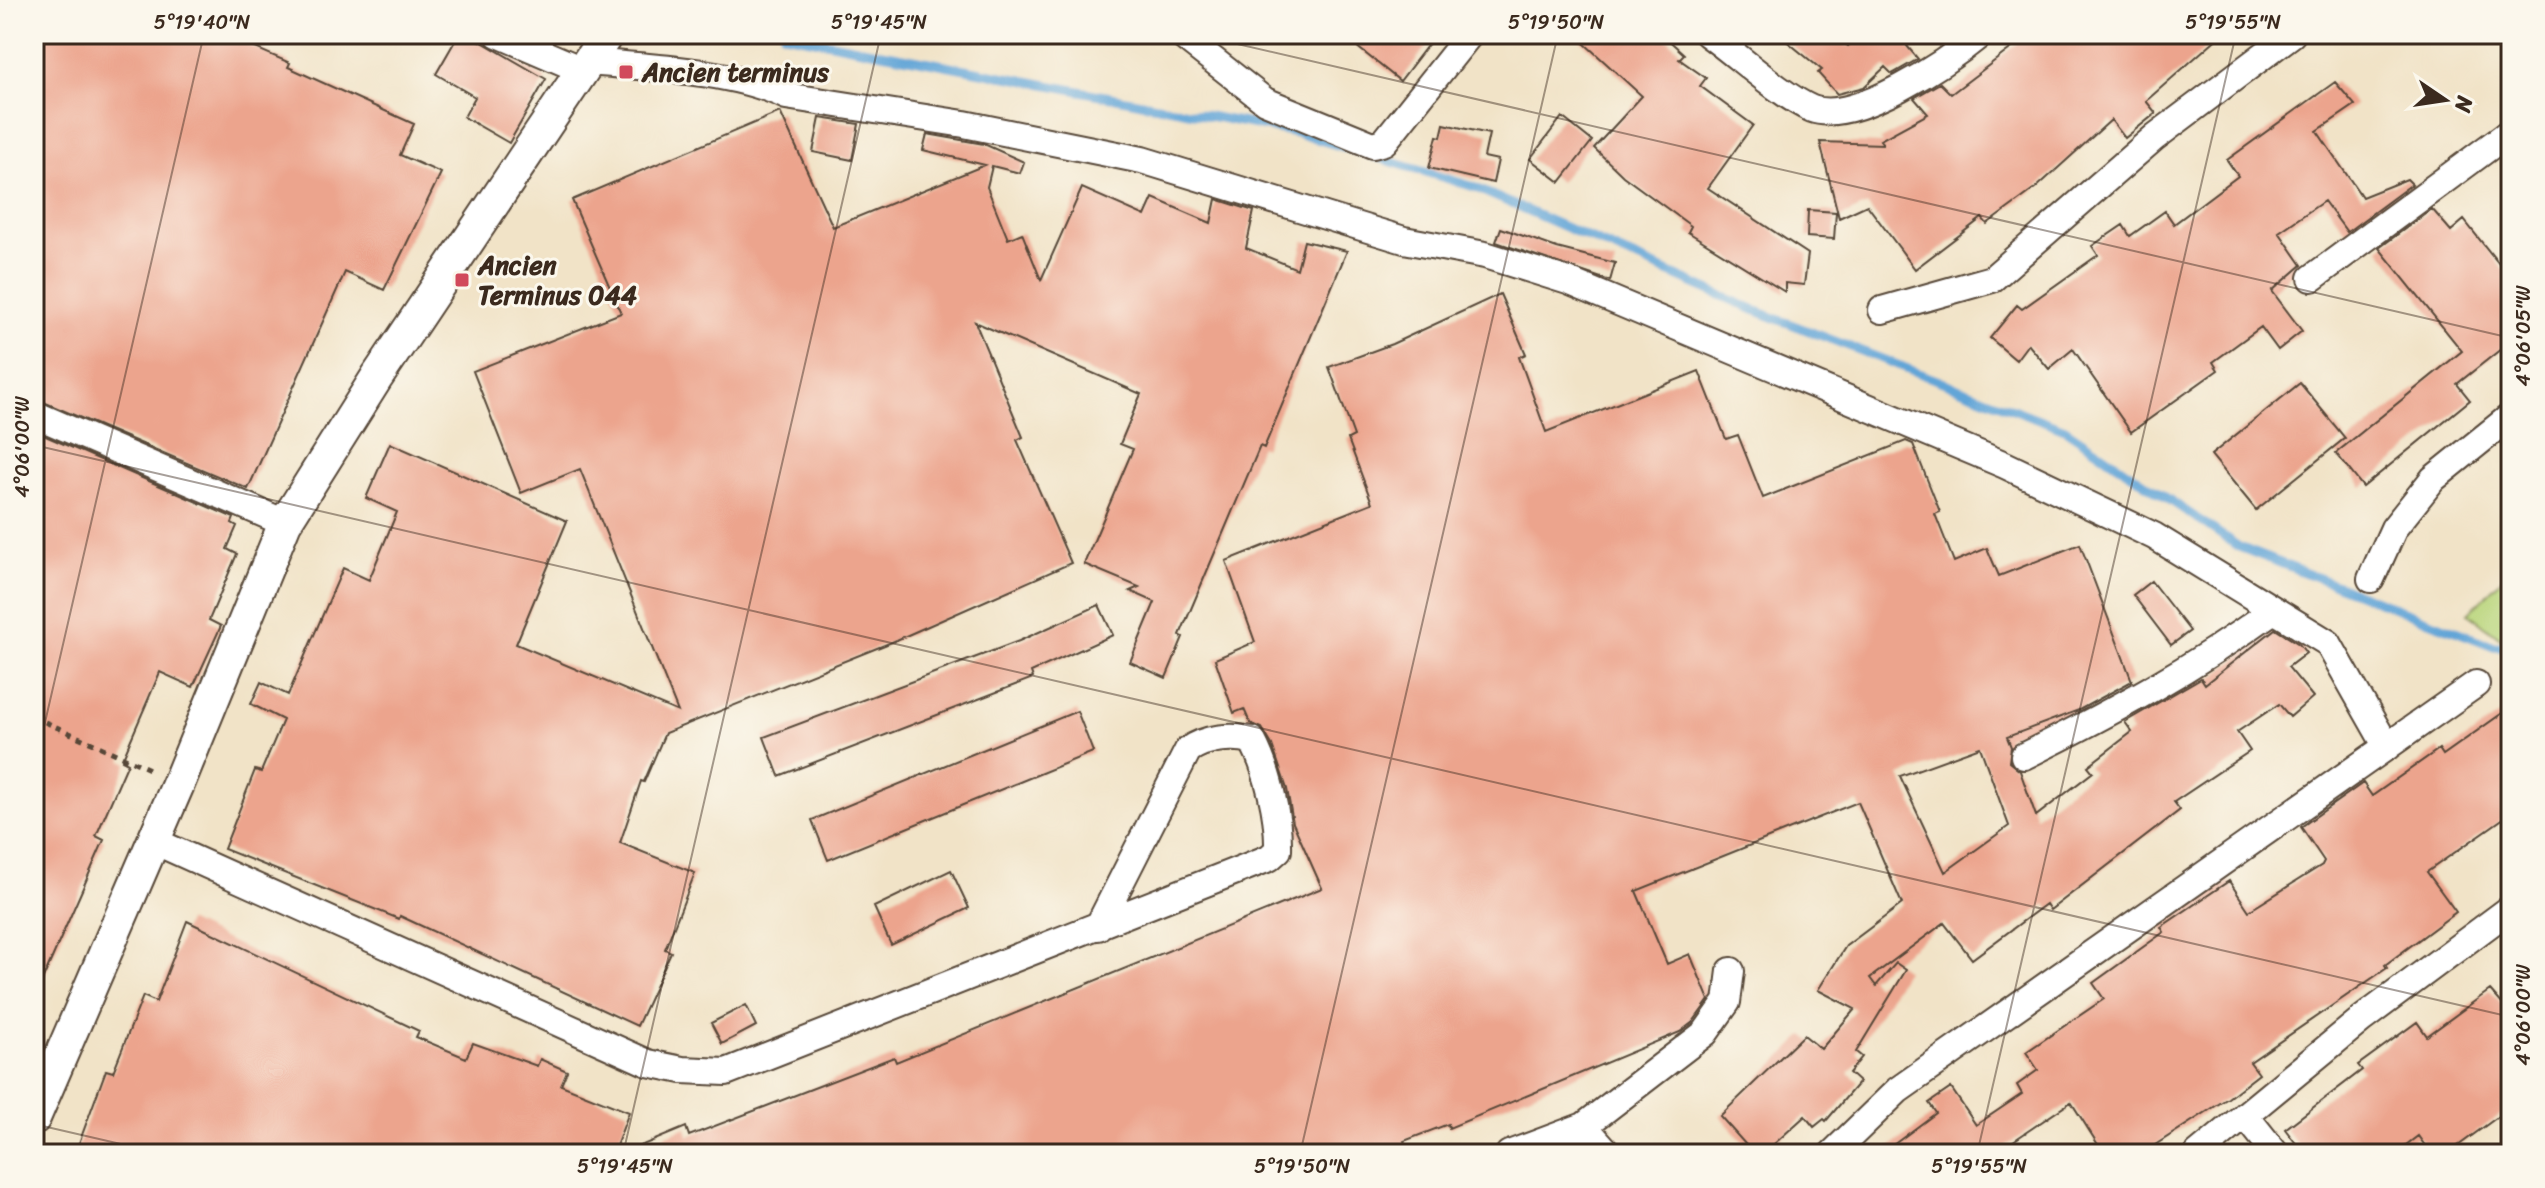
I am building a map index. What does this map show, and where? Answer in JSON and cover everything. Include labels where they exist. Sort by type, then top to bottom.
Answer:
[{"type":"street","points":[[498,34],[592,56],[768,87],[786,96],[964,124],[1142,160],[1376,232],[1485,255],[1568,281],[2005,465],[2154,536],[2328,643],[2387,747]]},
{"type":"street","points":[[1180,34],[1265,101],[1373,145],[1384,142],[1470,34]]},
{"type":"street","points":[[1708,34],[1799,101],[1830,113],[1868,103],[1891,91],[1981,34]]},
{"type":"street","points":[[1882,310],[1992,279],[2155,137],[2292,34]]},
{"type":"street","points":[[34,1118],[179,782],[285,523],[377,377],[592,56]]},
{"type":"street","points":[[2312,278],[2511,131]]},
{"type":"street","points":[[34,414],[285,523]]},
{"type":"street","points":[[2371,579],[2394,528],[2433,479],[2511,416]]},
{"type":"street","points":[[2024,756],[2113,712],[2195,665],[2272,611]]},
{"type":"street","points":[[1832,1154],[1898,1090],[2476,684]]},
{"type":"street","points":[[154,841],[648,1063],[682,1070],[726,1072],[1098,927],[1269,858],[1278,850],[1278,835],[1260,754],[1252,740],[1240,737],[1200,742],[1188,750],[1098,927]]},
{"type":"street","points":[[2198,1154],[2362,1019],[2511,908]]},
{"type":"street","points":[[1509,1154],[1584,1126],[1705,1033],[1727,1002],[1731,971]]},
{"type":"street","points":[[2245,1115],[2276,1154]]},
{"type":"street","points":[[1584,1126],[1609,1154]]},
{"type":"path","points":[[34,717],[179,782]]},
{"type":"green space","points":[[2511,570],[2511,639],[2503,640],[2468,613]]},
{"type":"building","points":[[34,34],[216,34],[236,43],[237,40],[290,63],[288,67],[414,124],[400,155],[441,173],[384,290],[345,272],[248,489],[34,398]]},
{"type":"building","points":[[459,34],[468,34],[546,79],[509,143],[464,117],[475,97],[436,74]]},
{"type":"building","points":[[1341,34],[1436,34],[1400,81]]},
{"type":"building","points":[[1574,34],[1662,34],[1684,54],[1679,59],[1706,78],[1700,86],[1753,125],[1708,188],[1808,254],[1804,285],[1785,283],[1785,292],[1688,232],[1691,226],[1623,176],[1594,148],[1642,96]]},
{"type":"building","points":[[1778,34],[1833,34],[1848,46],[1860,34],[1920,34],[1907,46],[1918,59],[1892,74],[1885,67],[1864,87],[1837,94],[1818,73],[1822,70]]},
{"type":"building","points":[[2030,34],[2222,34],[2146,101],[2156,113],[2125,138],[2111,120],[2036,188],[1987,224],[1982,218],[1915,269],[1867,205],[1839,218],[1820,142],[1883,144],[1880,140],[1928,114],[1914,98],[1940,83],[1951,94]]},
{"type":"building","points":[[2335,82],[2355,105],[2317,131],[2362,197],[2407,179],[2412,184],[2347,232],[2324,201],[2279,232],[2302,265],[2272,291],[2302,331],[2278,350],[2261,327],[2213,362],[2218,370],[2131,432],[2073,349],[2049,369],[2028,344],[2016,360],[1990,338],[2017,305],[2022,309],[2098,255],[2092,246],[2123,225],[2130,236],[2165,211],[2174,224],[2238,176],[2227,160]]},
{"type":"building","points":[[780,112],[833,227],[985,165],[923,150],[927,134],[984,144],[1024,162],[1020,173],[992,166],[987,187],[1008,239],[1022,233],[1041,280],[1082,188],[1145,216],[1153,198],[1211,223],[1216,199],[1254,211],[1246,248],[1297,269],[1304,241],[1347,251],[1264,448],[1260,446],[1180,635],[1183,637],[1166,678],[1130,662],[1155,602],[1130,591],[1139,587],[1084,564],[1133,449],[1120,444],[1141,394],[975,322],[1023,437],[1017,440],[1071,563],[892,642],[665,733],[644,782],[641,781],[620,843],[695,873],[665,949],[671,952],[637,1026],[400,916],[399,919],[224,849],[255,770],[261,772],[283,720],[251,704],[261,682],[288,695],[343,568],[369,580],[397,512],[366,498],[390,443],[567,521],[516,644],[678,712],[580,469],[521,493],[473,371],[621,313],[572,200]]},
{"type":"building","points":[[1562,117],[1592,141],[1560,182],[1530,159]]},
{"type":"building","points":[[820,118],[859,124],[852,160],[813,152]]},
{"type":"building","points":[[1444,124],[1489,134],[1484,157],[1498,160],[1493,183],[1429,168],[1437,136],[1441,137]]},
{"type":"building","points":[[2432,209],[2451,231],[2464,220],[2511,279],[2511,341],[2457,384],[2470,400],[2363,487],[2336,453],[2462,351],[2379,248]]},
{"type":"building","points":[[1808,210],[1836,212],[1834,239],[1807,237]]},
{"type":"building","points":[[1501,228],[1557,248],[1615,263],[1610,281],[1496,242]]},
{"type":"building","points":[[1500,294],[1526,354],[1519,357],[1546,432],[1699,371],[1726,439],[1738,435],[1763,498],[1906,441],[1913,444],[1940,512],[1935,514],[1954,562],[1987,548],[1999,576],[2080,544],[2132,681],[2079,710],[2007,737],[2011,747],[2009,762],[2020,771],[2036,816],[2093,772],[2088,766],[2132,732],[2125,722],[2201,678],[2205,684],[2275,629],[2299,644],[2306,653],[2288,667],[2313,697],[2290,717],[2279,704],[2237,732],[2250,751],[2174,802],[2180,810],[2050,910],[2046,904],[1972,959],[1944,923],[1870,978],[1876,986],[1896,963],[1906,970],[1856,1052],[1862,1057],[1849,1073],[1859,1082],[1826,1121],[1824,1119],[1814,1127],[1805,1116],[1763,1154],[1754,1154],[1720,1116],[1804,1035],[1821,1049],[1855,1009],[1818,990],[1846,946],[1902,904],[1858,802],[1636,891],[1667,964],[1690,954],[1709,1000],[1693,1022],[1680,1032],[1449,1128],[1448,1124],[1404,1141],[1409,1154],[621,1154],[686,1127],[689,1136],[894,1057],[896,1062],[1322,888],[1293,823],[1287,789],[1272,745],[1262,728],[1250,723],[1244,709],[1234,713],[1215,659],[1255,642],[1226,561],[1372,503],[1348,439],[1354,436],[1329,367],[1392,344]],"holes":[[[1980,747],[2009,826],[1945,872],[1900,776]]]},
{"type":"building","points":[[2300,383],[2345,438],[2256,510],[2211,455]]},
{"type":"building","points":[[34,431],[234,518],[232,523],[237,526],[227,549],[237,554],[209,620],[221,626],[193,687],[160,672],[122,760],[128,763],[96,836],[104,840],[34,999]]},
{"type":"building","points":[[2151,581],[2190,631],[2171,645],[2133,595]]},
{"type":"building","points":[[1099,605],[1113,635],[1031,672],[1033,678],[779,776],[764,737],[1019,641]]},
{"type":"building","points":[[2511,707],[2511,813],[2427,872],[2456,912],[2385,965],[2387,968],[2250,1062],[2259,1074],[2228,1098],[2141,1154],[2104,1154],[2071,1102],[1994,1154],[1881,1154],[1936,1113],[1929,1103],[1951,1088],[1976,1125],[2022,1094],[2017,1085],[2038,1070],[2026,1052],[2104,999],[2093,983],[2164,932],[2161,927],[2229,881],[2249,911],[2322,865],[2324,861],[2301,827],[2363,783],[2372,796],[2439,749],[2443,755]]},
{"type":"building","points":[[1077,711],[1093,752],[828,860],[812,820]]},
{"type":"building","points":[[951,870],[969,908],[891,945],[874,907]]},
{"type":"building","points":[[187,921],[419,1031],[416,1037],[466,1058],[473,1043],[537,1066],[540,1059],[567,1071],[561,1085],[629,1112],[613,1154],[75,1154],[106,1070],[113,1072],[143,996],[156,1002]]},
{"type":"building","points":[[2490,990],[2511,1014],[2511,1107],[2447,1154],[2431,1154],[2418,1136],[2394,1154],[2304,1154],[2285,1129],[2362,1070],[2358,1065],[2417,1022],[2427,1036]]},
{"type":"building","points":[[746,1005],[756,1026],[722,1044],[711,1023]]},
{"type":"waterway","points":[[784,34],[1297,133],[1471,186],[1754,310],[2065,429],[2239,547],[2494,646],[2511,647]]},
{"type":"place","name":"Ancien terminus","points":[[626,72]]},
{"type":"place","name":"Ancien Terminus 044","points":[[462,280]]}]
